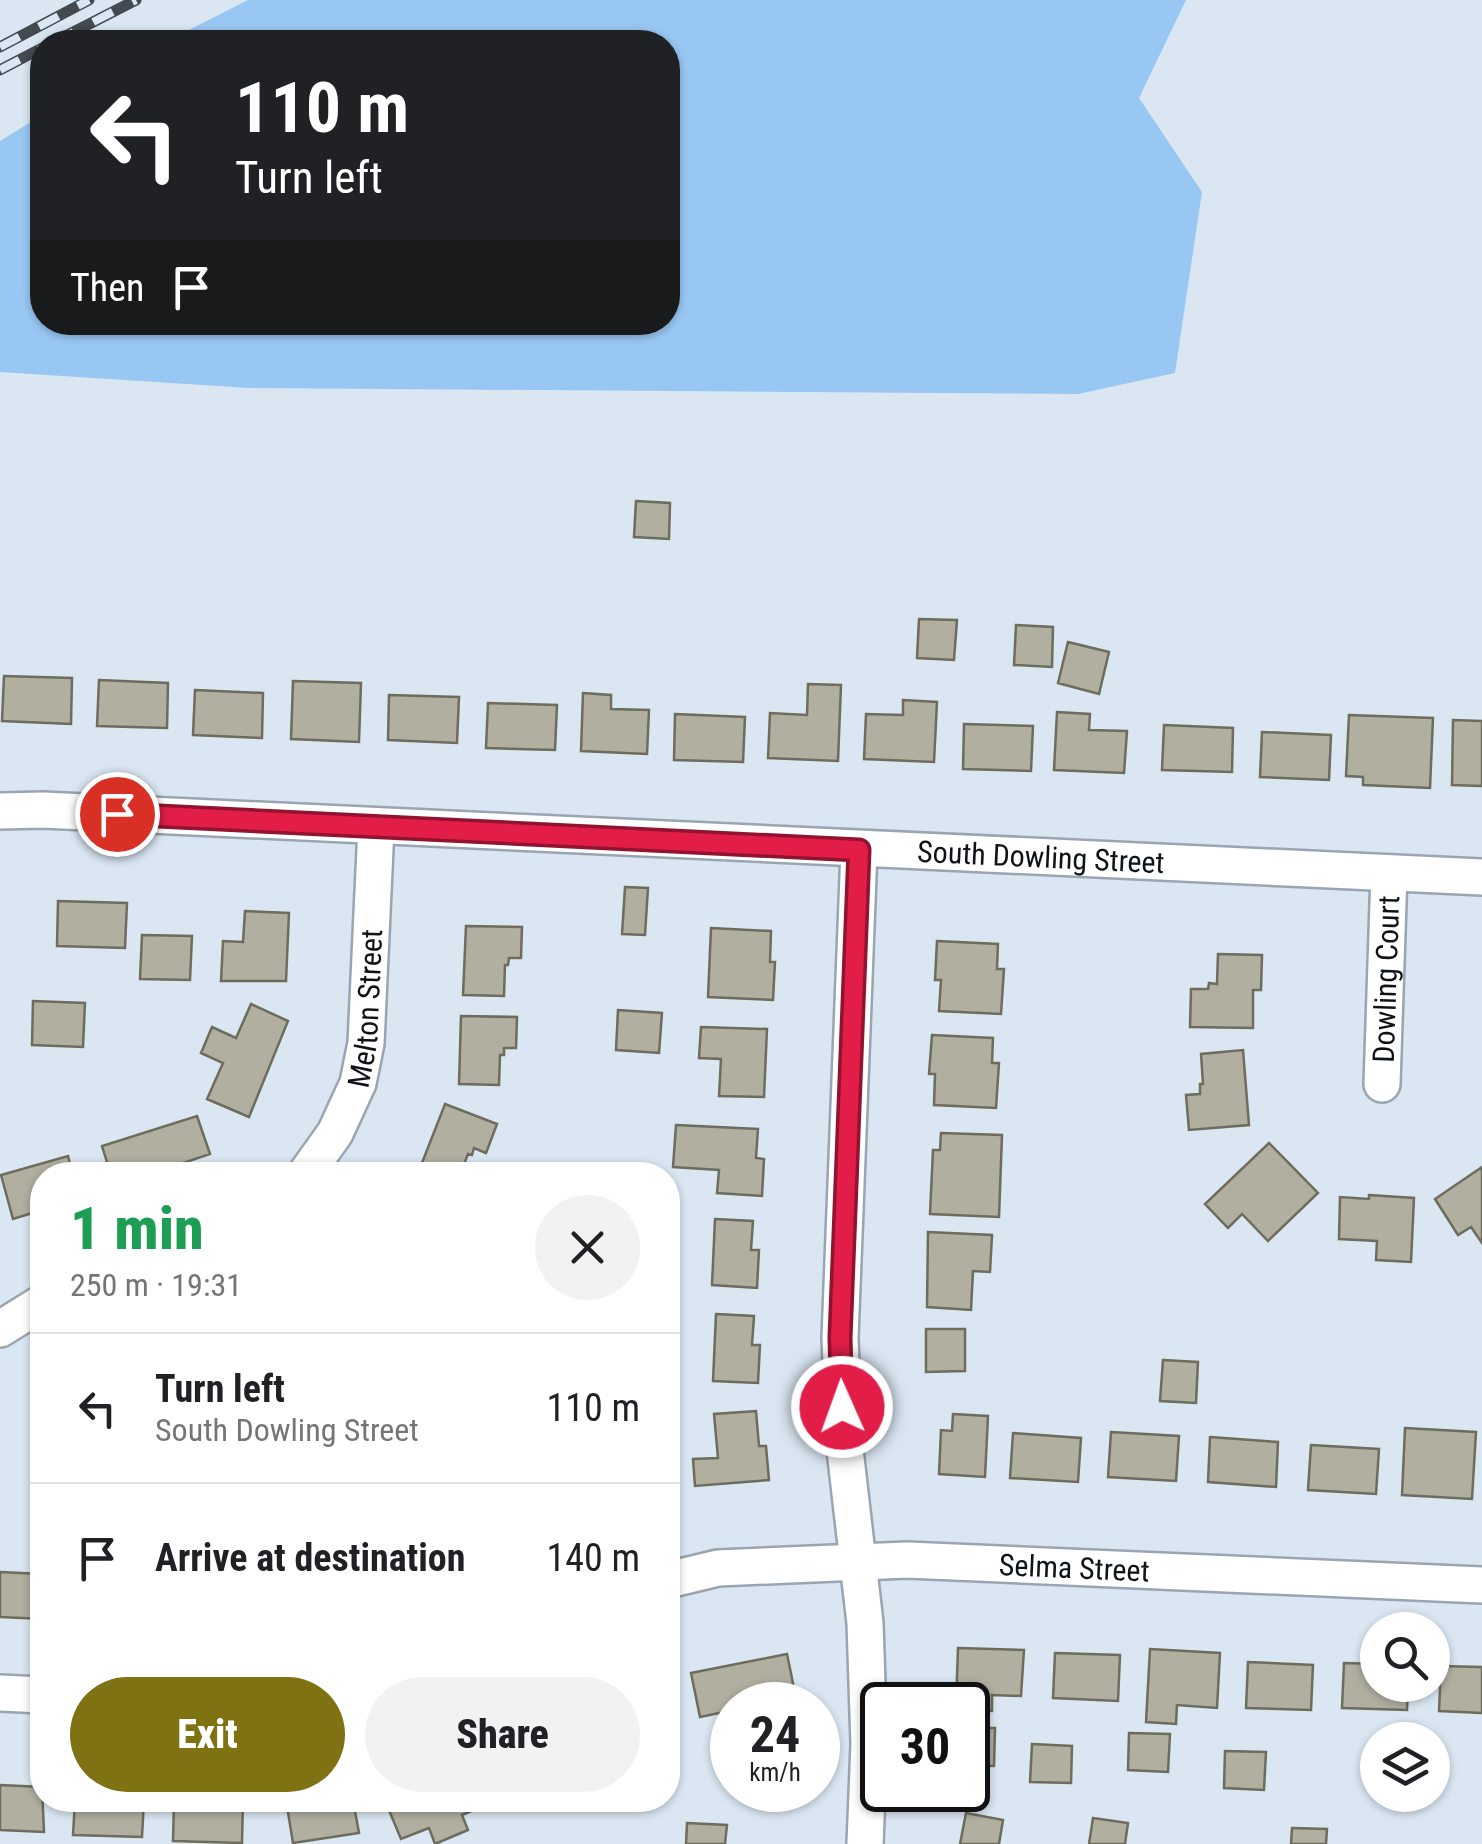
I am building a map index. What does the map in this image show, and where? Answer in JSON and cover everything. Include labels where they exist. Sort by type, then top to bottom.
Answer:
[{"type":"street","name":"South Dowling Street","points":[[0,811],[1482,877]]},
{"type":"street","name":"Melton Street","points":[[314,1162],[335,1133],[358,1082],[366,1042],[376,827]]},
{"type":"street","points":[[859,850],[840,1338],[844,1441],[865,1623],[869,1744],[865,1844]]},
{"type":"street","name":"Dowling Court","points":[[1382,1084],[1389,873]]},
{"type":"street","points":[[0,1329],[30,1310]]},
{"type":"street","name":"Selma Street","points":[[680,1577],[718,1568],[907,1560],[1482,1585]]},
{"type":"street","points":[[0,1693],[30,1694]]},
{"type":"shaded area","points":[[248,0],[1186,0],[1139,98],[1202,192],[1175,373],[1078,394],[249,388],[0,372],[0,141],[30,122],[30,335],[680,335],[680,30],[189,30]]},
{"type":"building","points":[[636,501],[670,503],[669,539],[634,537]]},
{"type":"building","points":[[919,619],[957,620],[954,660],[917,658]]},
{"type":"building","points":[[1016,625],[1053,627],[1052,667],[1014,665]]},
{"type":"building","points":[[1068,642],[1109,652],[1099,694],[1058,683]]},
{"type":"building","points":[[4,676],[72,678],[71,724],[2,721]]},
{"type":"building","points":[[99,680],[168,683],[167,728],[97,726]]},
{"type":"building","points":[[293,681],[361,683],[359,742],[291,739]]},
{"type":"building","points":[[808,684],[841,685],[838,761],[768,758],[770,713],[807,715]]},
{"type":"building","points":[[195,690],[263,693],[262,738],[193,735]]},
{"type":"building","points":[[583,693],[611,695],[611,709],[649,710],[647,754],[581,751]]},
{"type":"building","points":[[389,695],[459,697],[457,743],[388,740]]},
{"type":"building","points":[[903,700],[937,702],[934,762],[864,759],[866,714],[903,715]]},
{"type":"building","points":[[488,703],[557,705],[555,750],[486,748]]},
{"type":"building","points":[[1057,712],[1090,714],[1089,730],[1127,731],[1124,773],[1054,770]]},
{"type":"building","points":[[675,714],[745,717],[743,762],[674,760]]},
{"type":"building","points":[[1349,715],[1433,718],[1430,788],[1363,785],[1363,777],[1346,776]]},
{"type":"building","points":[[1453,720],[1482,721],[1482,786],[1452,785]]},
{"type":"building","points":[[964,724],[1033,726],[1031,771],[963,769]]},
{"type":"building","points":[[1164,725],[1233,728],[1232,772],[1162,770]]},
{"type":"building","points":[[1262,732],[1331,735],[1329,780],[1260,777]]},
{"type":"building","points":[[625,887],[648,888],[645,935],[622,934]]},
{"type":"building","points":[[58,901],[127,903],[125,948],[57,946]]},
{"type":"building","points":[[245,911],[289,913],[286,981],[221,981],[223,941],[243,942]]},
{"type":"building","points":[[466,926],[522,927],[521,958],[509,958],[505,965],[504,996],[463,995]]},
{"type":"building","points":[[711,928],[771,931],[770,962],[775,962],[773,1000],[708,997]]},
{"type":"building","points":[[142,935],[192,936],[190,980],[140,979]]},
{"type":"building","points":[[937,941],[998,944],[997,969],[1004,969],[1001,1014],[939,1011],[941,980],[935,980]]},
{"type":"building","points":[[1218,954],[1262,955],[1261,990],[1253,990],[1253,1028],[1190,1027],[1191,989],[1208,989],[1209,983],[1217,984]]},
{"type":"building","points":[[33,1001],[85,1003],[83,1047],[32,1045]]},
{"type":"building","points":[[251,1004],[288,1021],[249,1117],[207,1099],[223,1063],[201,1053],[212,1027],[236,1038]]},
{"type":"building","points":[[618,1010],[662,1013],[659,1053],[616,1050]]},
{"type":"building","points":[[461,1016],[517,1017],[516,1048],[504,1048],[504,1055],[500,1055],[499,1085],[459,1084]]},
{"type":"building","points":[[701,1027],[767,1029],[764,1097],[719,1096],[721,1059],[699,1058]]},
{"type":"building","points":[[932,1035],[993,1038],[992,1063],[999,1063],[996,1108],[934,1105],[935,1074],[929,1074]]},
{"type":"building","points":[[1243,1050],[1249,1125],[1189,1130],[1186,1095],[1200,1094],[1201,1054]]},
{"type":"building","points":[[445,1104],[497,1124],[486,1153],[474,1148],[465,1162],[422,1162]]},
{"type":"building","points":[[197,1116],[210,1154],[186,1162],[107,1162],[102,1146]]},
{"type":"building","points":[[676,1125],[758,1129],[756,1158],[764,1159],[762,1196],[717,1193],[719,1170],[680,1167],[680,1162],[673,1162]]},
{"type":"building","points":[[941,1133],[1002,1135],[999,1217],[930,1214],[933,1150],[940,1150]]},
{"type":"building","points":[[1269,1143],[1318,1193],[1268,1241],[1242,1214],[1228,1228],[1205,1204]]},
{"type":"building","points":[[68,1156],[70,1162],[47,1162]]},
{"type":"building","points":[[30,1167],[30,1214],[13,1219],[1,1175]]},
{"type":"building","points":[[1482,1167],[1482,1243],[1471,1227],[1458,1235],[1435,1199]]},
{"type":"building","points":[[1369,1195],[1414,1198],[1411,1262],[1376,1260],[1377,1241],[1339,1239],[1340,1197],[1369,1199]]},
{"type":"building","points":[[715,1219],[753,1221],[751,1250],[759,1250],[757,1288],[712,1285]]},
{"type":"building","points":[[928,1232],[992,1235],[990,1272],[973,1271],[971,1310],[927,1307]]},
{"type":"building","points":[[716,1314],[754,1316],[752,1345],[760,1345],[758,1383],[713,1381]]},
{"type":"building","points":[[926,1329],[965,1329],[965,1371],[926,1372]]},
{"type":"building","points":[[1163,1360],[1198,1362],[1196,1403],[1160,1401]]},
{"type":"building","points":[[756,1411],[759,1446],[766,1446],[769,1480],[695,1486],[693,1459],[718,1458],[714,1414]]},
{"type":"building","points":[[953,1414],[988,1416],[985,1477],[939,1474],[941,1430],[952,1431]]},
{"type":"building","points":[[1405,1428],[1476,1432],[1472,1499],[1402,1495]]},
{"type":"building","points":[[1111,1432],[1179,1436],[1176,1481],[1108,1477]]},
{"type":"building","points":[[1013,1433],[1081,1438],[1078,1482],[1010,1478]]},
{"type":"building","points":[[1210,1437],[1278,1442],[1276,1487],[1208,1482]]},
{"type":"building","points":[[1311,1445],[1379,1449],[1376,1494],[1308,1490]]},
{"type":"building","points":[[0,1572],[30,1573],[30,1618],[0,1617]]},
{"type":"building","points":[[958,1648],[1024,1650],[1021,1696],[992,1695],[992,1711],[990,1682],[957,1682]]},
{"type":"building","points":[[1150,1649],[1220,1653],[1217,1708],[1177,1705],[1176,1724],[1146,1722]]},
{"type":"building","points":[[1055,1653],[1120,1655],[1118,1701],[1053,1698]]},
{"type":"building","points":[[787,1654],[793,1682],[710,1682],[710,1715],[700,1717],[691,1673]]},
{"type":"building","points":[[1248,1662],[1313,1665],[1311,1710],[1246,1708]]},
{"type":"building","points":[[1344,1663],[1360,1663],[1360,1702],[1407,1702],[1407,1710],[1342,1708]]},
{"type":"building","points":[[1450,1666],[1482,1667],[1482,1713],[1439,1711],[1439,1702],[1450,1702]]},
{"type":"building","points":[[990,1728],[995,1728],[994,1766],[990,1766]]},
{"type":"building","points":[[1129,1733],[1170,1734],[1168,1772],[1128,1770]]},
{"type":"building","points":[[1032,1744],[1072,1746],[1071,1783],[1030,1782]]},
{"type":"building","points":[[1225,1751],[1266,1752],[1264,1790],[1224,1788]]},
{"type":"building","points":[[0,1785],[30,1786],[30,1812],[43,1812],[44,1832],[0,1830]]},
{"type":"building","points":[[74,1812],[143,1812],[142,1837],[73,1835]]},
{"type":"building","points":[[174,1812],[243,1812],[242,1843],[173,1841]]},
{"type":"building","points":[[288,1812],[355,1812],[359,1833],[293,1843]]},
{"type":"building","points":[[390,1812],[469,1812],[462,1815],[468,1830],[435,1844],[429,1828],[401,1839]]},
{"type":"building","points":[[966,1813],[1003,1820],[999,1844],[960,1844]]},
{"type":"building","points":[[1093,1818],[1128,1823],[1125,1844],[1089,1844]]},
{"type":"building","points":[[687,1823],[727,1825],[725,1844],[686,1844]]},
{"type":"building","points":[[1292,1828],[1327,1829],[1326,1844],[1291,1844]]},
{"type":"railway","points":[[32,30],[89,0]]},
{"type":"railway","points":[[77,30],[136,0]]},
{"type":"railway","points":[[0,47],[30,31]]},
{"type":"railway","points":[[0,70],[30,54]]},
{"type":"route","points":[[117,814],[859,850],[840,1338],[842,1407]]}]
